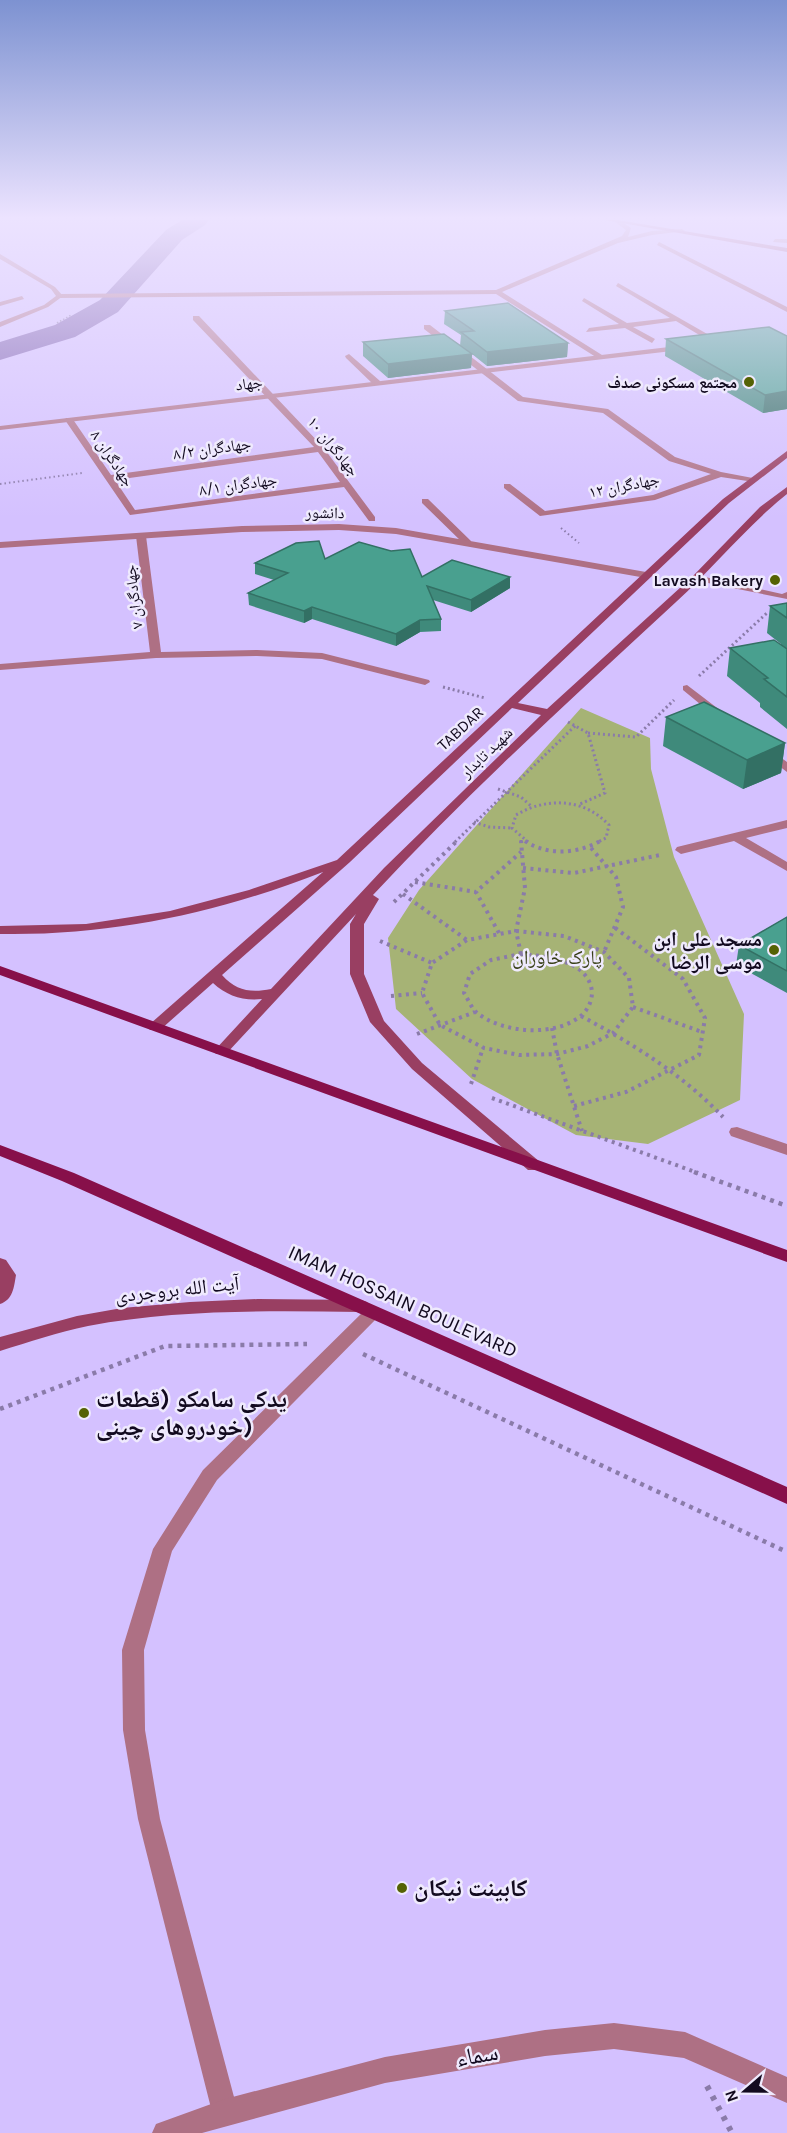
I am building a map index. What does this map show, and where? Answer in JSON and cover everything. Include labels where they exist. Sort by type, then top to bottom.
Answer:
[{"type":"main road","name":"TABDAR","points":[[155,1027],[345,859],[726,501],[787,454]]},
{"type":"main road","name":"شهید تابدار","points":[[221,1051],[389,871],[549,713],[696,578],[763,509],[787,490]]},
{"type":"main road","points":[[509,704],[549,713]]},
{"type":"main road","points":[[0,930],[68,930],[126,922],[209,906],[278,886],[345,859]]},
{"type":"main road","points":[[389,871],[357,924],[357,974],[377,1022],[417,1066],[534,1166]]},
{"type":"main road","points":[[0,970],[534,1166],[787,1256]]},
{"type":"main road","points":[[213,974],[223,988],[253,998],[275,992]]},
{"type":"main road","name":"IMAM HOSSAIN BOULEVARD","points":[[0,1150],[68,1177],[787,1496]]},
{"type":"main road","points":[[0,1264],[7,1275],[4,1293],[0,1298]]},
{"type":"main road","name":"آیت الله بروجردی","points":[[0,1344],[87,1320],[173,1309],[245,1304],[367,1309]]},
{"type":"street","name":"جهادگران ۱۰","points":[[198,320],[320,449],[372,519]]},
{"type":"street","points":[[540,320],[599,357]]},
{"type":"street","points":[[616,320],[652,341]]},
{"type":"street","points":[[589,330],[675,320]]},
{"type":"street","points":[[680,320],[719,343]]},
{"type":"street","points":[[427,327],[521,399],[605,411],[672,459],[720,474]]},
{"type":"street","name":"جهاد","points":[[0,428],[731,342]]},
{"type":"street","points":[[349,356],[377,382]]},
{"type":"street","name":"جهادگران ۸","points":[[69,420],[133,513]]},
{"type":"street","name":"جهادگران ۸/۲","points":[[106,474],[320,449]]},
{"type":"street","name":"جهادگران ۱۲","points":[[507,486],[543,514],[655,497],[720,474],[754,478]]},
{"type":"street","name":"جهادگران ۸/۱","points":[[133,513],[347,484]]},
{"type":"street","points":[[424,501],[468,543]]},
{"type":"street","name":"دانشور","points":[[0,545],[242,529],[339,527],[396,531],[646,575]]},
{"type":"street","name":"جهادگران ۷","points":[[141,536],[156,655]]},
{"type":"street","points":[[696,578],[786,597]]},
{"type":"street","points":[[0,667],[156,655],[257,653],[322,656],[425,682]]},
{"type":"street","points":[[687,688],[732,724]]},
{"type":"street","points":[[760,746],[787,768]]},
{"type":"street","points":[[681,850],[787,824]]},
{"type":"street","points":[[736,837],[787,867]]},
{"type":"street","points":[[737,1132],[787,1150]]},
{"type":"street","points":[[225,2112],[149,1819],[134,1731],[133,1650],[163,1549],[210,1475],[341,1344],[367,1309]]},
{"type":"street","name":"سماء","points":[[165,2133],[225,2112],[385,2070],[545,2043],[614,2036],[686,2045],[787,2090]]},
{"type":"path","points":[[0,484],[106,474]]},
{"type":"path","points":[[425,682],[509,704]]},
{"type":"path","points":[[549,713],[588,733],[605,793],[579,805]]},
{"type":"path","points":[[388,908],[576,725]]},
{"type":"path","points":[[478,784],[521,796],[531,806]]},
{"type":"path","points":[[554,802],[579,805],[599,813],[609,825],[606,838],[591,848],[558,851],[541,849],[521,840],[512,828],[516,815],[531,806],[554,802]]},
{"type":"path","points":[[449,812],[489,827],[512,828]]},
{"type":"path","points":[[521,840],[525,888],[516,931],[521,954]]},
{"type":"path","points":[[591,848],[616,877],[623,907],[604,952]]},
{"type":"path","points":[[523,868],[574,873],[681,850]]},
{"type":"path","points":[[476,892],[522,852]]},
{"type":"path","points":[[415,882],[476,892]]},
{"type":"path","points":[[476,892],[499,933]]},
{"type":"path","points":[[403,894],[467,940]]},
{"type":"path","points":[[574,1106],[626,1092],[699,1055],[705,1018],[683,980],[614,927]]},
{"type":"path","points":[[516,931],[564,936],[604,952],[629,978],[633,1006],[613,1033],[588,1046],[557,1054],[519,1055],[483,1048],[440,1025],[422,993],[432,963],[467,940],[516,931]]},
{"type":"path","points":[[374,938],[432,963]]},
{"type":"path","points":[[521,954],[550,957],[575,967],[590,983],[592,1000],[581,1016],[552,1028],[524,1029],[496,1023],[475,1012],[464,993],[470,974],[491,960],[521,954]]},
{"type":"path","points":[[389,996],[422,993]]},
{"type":"path","points":[[633,1006],[702,1032]]},
{"type":"path","points":[[414,1035],[475,1012]]},
{"type":"path","points":[[581,1016],[613,1033],[704,1095],[737,1132]]},
{"type":"path","points":[[552,1028],[557,1054],[582,1132]]},
{"type":"path","points":[[469,1090],[483,1048]]},
{"type":"path","points":[[490,1098],[787,1206]]},
{"type":"path","points":[[0,1409],[165,1346],[341,1344],[787,1551]]},
{"type":"green space","name":"پارک خاوران","points":[[581,708],[650,738],[651,769],[674,857],[744,1014],[740,1100],[648,1144],[576,1135],[472,1079],[396,1009],[388,938],[419,890]]},
{"type":"building","points":[[457,320],[533,320],[568,343],[487,352],[461,332],[474,331]]},
{"type":"building","points":[[769,327],[787,336],[787,391],[765,395],[666,339]]},
{"type":"building","points":[[444,334],[472,354],[388,364],[363,342]]},
{"type":"building","points":[[319,541],[325,559],[359,542],[391,551],[410,549],[422,577],[452,560],[510,577],[471,600],[427,586],[441,619],[420,620],[396,634],[312,607],[304,611],[248,593],[288,573],[255,563],[296,543]]},
{"type":"building","points":[[787,603],[787,618],[770,606]]},
{"type":"building","points":[[774,640],[787,649],[787,697],[764,679],[768,678],[730,648]]},
{"type":"building","points":[[704,702],[785,743],[747,760],[666,717]]},
{"type":"building","points":[[787,917],[787,971],[739,945]]},
{"type":"waterway","points":[[0,351],[65,331],[85,320]]},
{"type":"place","name":"مجتمع مسکونی صدف","points":[[749,382]]},
{"type":"place","name":"Lavash Bakery","points":[[775,580]]},
{"type":"place","name":"مسجد علی ابن موسی الرضا","points":[[774,950]]},
{"type":"place","name":"یدکی سامکو (قطعات خودروهای چینی)","points":[[84,1413]]},
{"type":"place","name":"کابینت نیکان","points":[[402,1888]]}]
